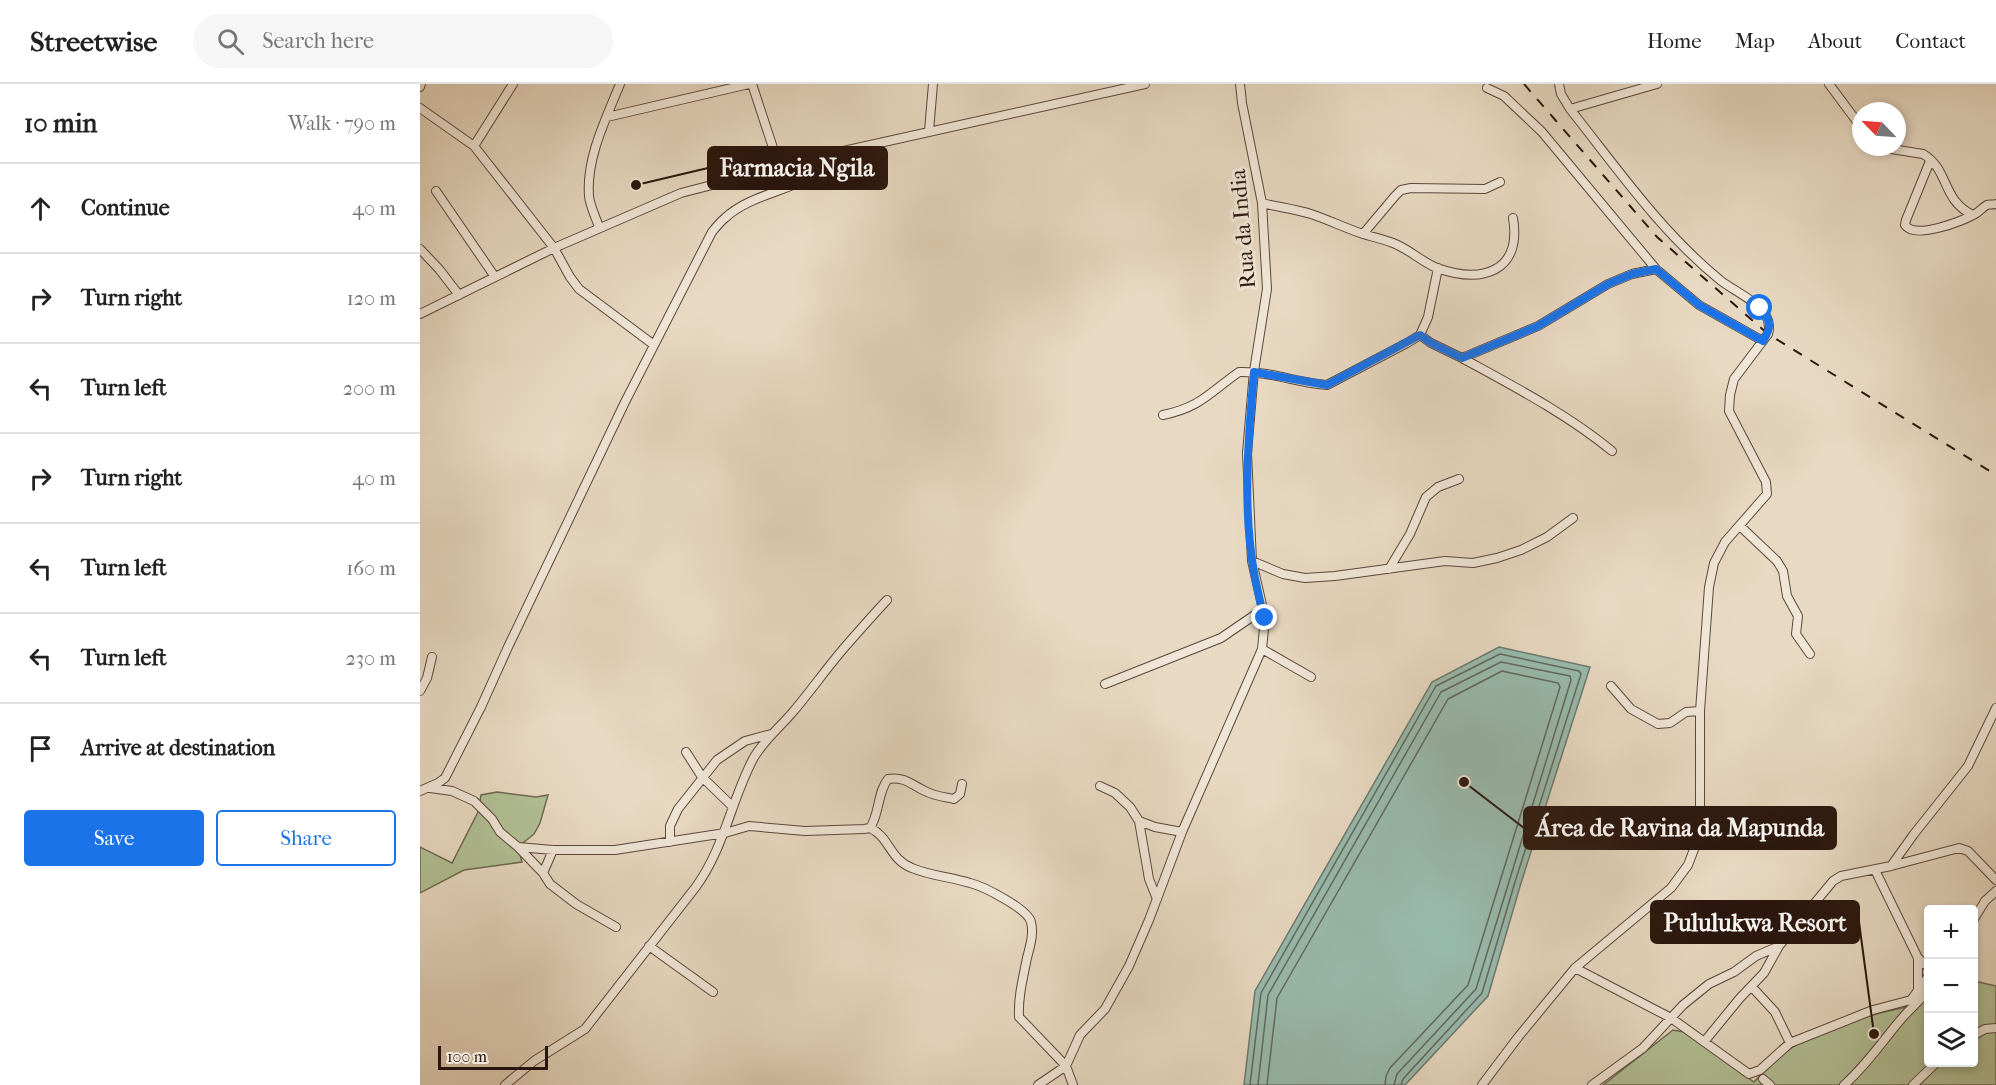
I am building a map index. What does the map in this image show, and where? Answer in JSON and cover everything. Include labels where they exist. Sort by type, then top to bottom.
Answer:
[{"type":"street","points":[[474,146],[513,84]]},
{"type":"street","points":[[599,228],[589,198],[590,175],[594,152],[620,84]]},
{"type":"street","points":[[607,117],[750,84],[779,166]]},
{"type":"street","points":[[929,131],[933,84]]},
{"type":"street","points":[[420,314],[554,248],[681,193],[779,166],[1145,84]]},
{"type":"street","name":"Rua da India","points":[[1066,1066],[1080,1035],[1105,1009],[1129,966],[1182,832],[1262,649],[1265,618],[1252,561],[1247,453],[1254,372],[1267,289],[1262,203],[1239,84]]},
{"type":"street","points":[[1482,1085],[1575,968],[1671,888],[1688,865],[1696,844],[1700,820],[1700,711],[1709,587],[1714,563],[1725,542],[1767,494],[1767,488],[1750,448],[1730,411],[1730,394],[1734,378],[1763,341],[1770,326],[1769,318],[1760,308],[1719,279],[1665,228],[1570,109],[1561,94],[1559,84]]},
{"type":"street","points":[[1570,109],[1657,84]]},
{"type":"street","points":[[1829,84],[1852,115]]},
{"type":"street","points":[[1487,88],[1504,96],[1542,132],[1656,269],[1699,305],[1763,341]]},
{"type":"street","points":[[420,108],[474,146],[554,248],[579,289],[654,345]]},
{"type":"street","points":[[1906,151],[1923,154],[1941,170],[1944,182],[1957,204],[1962,210],[1973,215]]},
{"type":"street","points":[[422,788],[438,783],[444,778],[481,707],[654,345],[712,232],[725,217],[741,207],[818,174],[831,164],[839,152]]},
{"type":"street","points":[[1930,161],[1906,220],[1907,229],[1913,231],[1948,225],[1973,215],[1986,205],[1996,204]]},
{"type":"street","points":[[1363,234],[1401,190],[1411,188],[1485,189],[1500,182]]},
{"type":"street","points":[[436,190],[495,277]]},
{"type":"street","points":[[1262,203],[1311,214],[1395,244],[1438,268],[1467,274],[1491,273],[1506,262],[1513,249],[1515,232],[1513,218]]},
{"type":"street","points":[[420,249],[439,268],[459,295]]},
{"type":"street","points":[[1162,415],[1184,411],[1204,400],[1239,372],[1254,372],[1327,385],[1420,335],[1428,317],[1438,268]]},
{"type":"street","points":[[1462,358],[1538,326],[1608,284],[1632,274],[1656,269]]},
{"type":"street","points":[[1420,335],[1556,412],[1592,434],[1612,451]]},
{"type":"street","points":[[1389,569],[1410,534],[1426,497],[1438,487],[1459,479]]},
{"type":"street","points":[[1252,561],[1283,574],[1305,578],[1445,561],[1473,563],[1521,550],[1547,537],[1573,518]]},
{"type":"street","points":[[1740,526],[1777,561],[1783,571],[1788,596],[1798,616],[1796,634],[1810,654]]},
{"type":"street","points":[[505,1085],[534,1061],[585,1029],[710,868],[725,833],[732,806],[754,756],[791,714],[843,648],[887,600]]},
{"type":"street","points":[[1105,684],[1221,638],[1262,610]]},
{"type":"street","points":[[1262,649],[1311,678]]},
{"type":"street","points":[[420,691],[427,678],[432,657]]},
{"type":"street","points":[[1611,686],[1631,710],[1658,724],[1670,723],[1686,712],[1700,711]]},
{"type":"street","points":[[1891,866],[1968,766],[1996,708]]},
{"type":"street","points":[[670,842],[670,826],[678,809],[717,760],[745,741],[771,734]]},
{"type":"street","points":[[686,752],[702,777],[732,806]]},
{"type":"street","points":[[870,828],[876,819],[883,786],[888,779],[908,781],[924,791],[954,799],[960,794],[962,784]]},
{"type":"street","points":[[1100,786],[1114,793],[1130,807],[1139,821],[1149,879],[1157,899]]},
{"type":"street","points":[[422,788],[448,790],[474,801],[492,819],[500,832],[543,873],[550,884],[576,904],[616,927]]},
{"type":"street","points":[[1139,821],[1155,827],[1182,832]]},
{"type":"street","points":[[518,847],[553,850],[615,850],[725,833],[749,826],[805,831],[870,828],[879,832],[898,861],[926,873],[972,883],[1011,903],[1029,916],[1032,939],[1018,1003],[1019,1017],[1046,1048],[1066,1066],[1073,1085]]},
{"type":"street","points":[[1704,1042],[1764,973],[1779,946],[1833,881],[1841,876],[1964,848],[1996,880]]},
{"type":"street","points":[[543,873],[553,850]]},
{"type":"street","points":[[1875,870],[1918,958],[1924,963]]},
{"type":"street","points":[[1978,912],[1985,901],[1996,891]]},
{"type":"street","points":[[649,946],[713,992]]},
{"type":"street","points":[[1592,1085],[1643,1048],[1683,1005],[1709,984],[1734,972],[1756,956],[1779,946]]},
{"type":"street","points":[[1918,958],[1918,991]]},
{"type":"street","points":[[1575,968],[1671,1018],[1749,1074],[1760,1070],[1790,1043],[1873,1010],[1911,1000],[1924,983]]},
{"type":"street","points":[[1752,987],[1775,1012],[1790,1043]]},
{"type":"street","points":[[1844,1085],[1871,1058],[1904,1016],[1924,996]]},
{"type":"street","points":[[1978,1033],[1985,1029],[1996,1028]]},
{"type":"street","points":[[1038,1085],[1066,1066]]},
{"type":"street","points":[[1913,1085],[1932,1067]]},
{"type":"shaded area","points":[[497,792],[536,797],[548,795],[540,823],[534,834],[518,847],[522,862],[464,870],[420,893],[420,847],[452,863],[478,812],[481,795]]},
{"type":"shaded area","points":[[1978,982],[1996,986],[1996,1085],[1603,1085],[1673,1030],[1684,1032],[1754,1082],[1781,1055],[1818,1034],[1850,1022],[1913,1006],[1924,992],[1924,1067],[1978,1067]]},
{"type":"water","points":[[1499,647],[1590,667],[1521,883],[1488,996],[1405,1085],[1244,1085],[1255,991],[1432,682]]},
{"type":"railway","points":[[1524,84],[1657,237],[1768,334],[1996,475]]},
{"type":"place","name":"Farmacia Ngila","points":[[636,185]]},
{"type":"place","name":"Área de Ravina da Mapunda","points":[[1464,782]]},
{"type":"place","name":"Pululukwa Resort","points":[[1874,1034]]},
{"type":"route","points":[[1265,618],[1252,561],[1249,520],[1247,453],[1254,372],[1327,385],[1420,335],[1462,358],[1538,326],[1608,284],[1632,274],[1656,269],[1699,305],[1763,341],[1770,326],[1769,318],[1760,308]]}]
